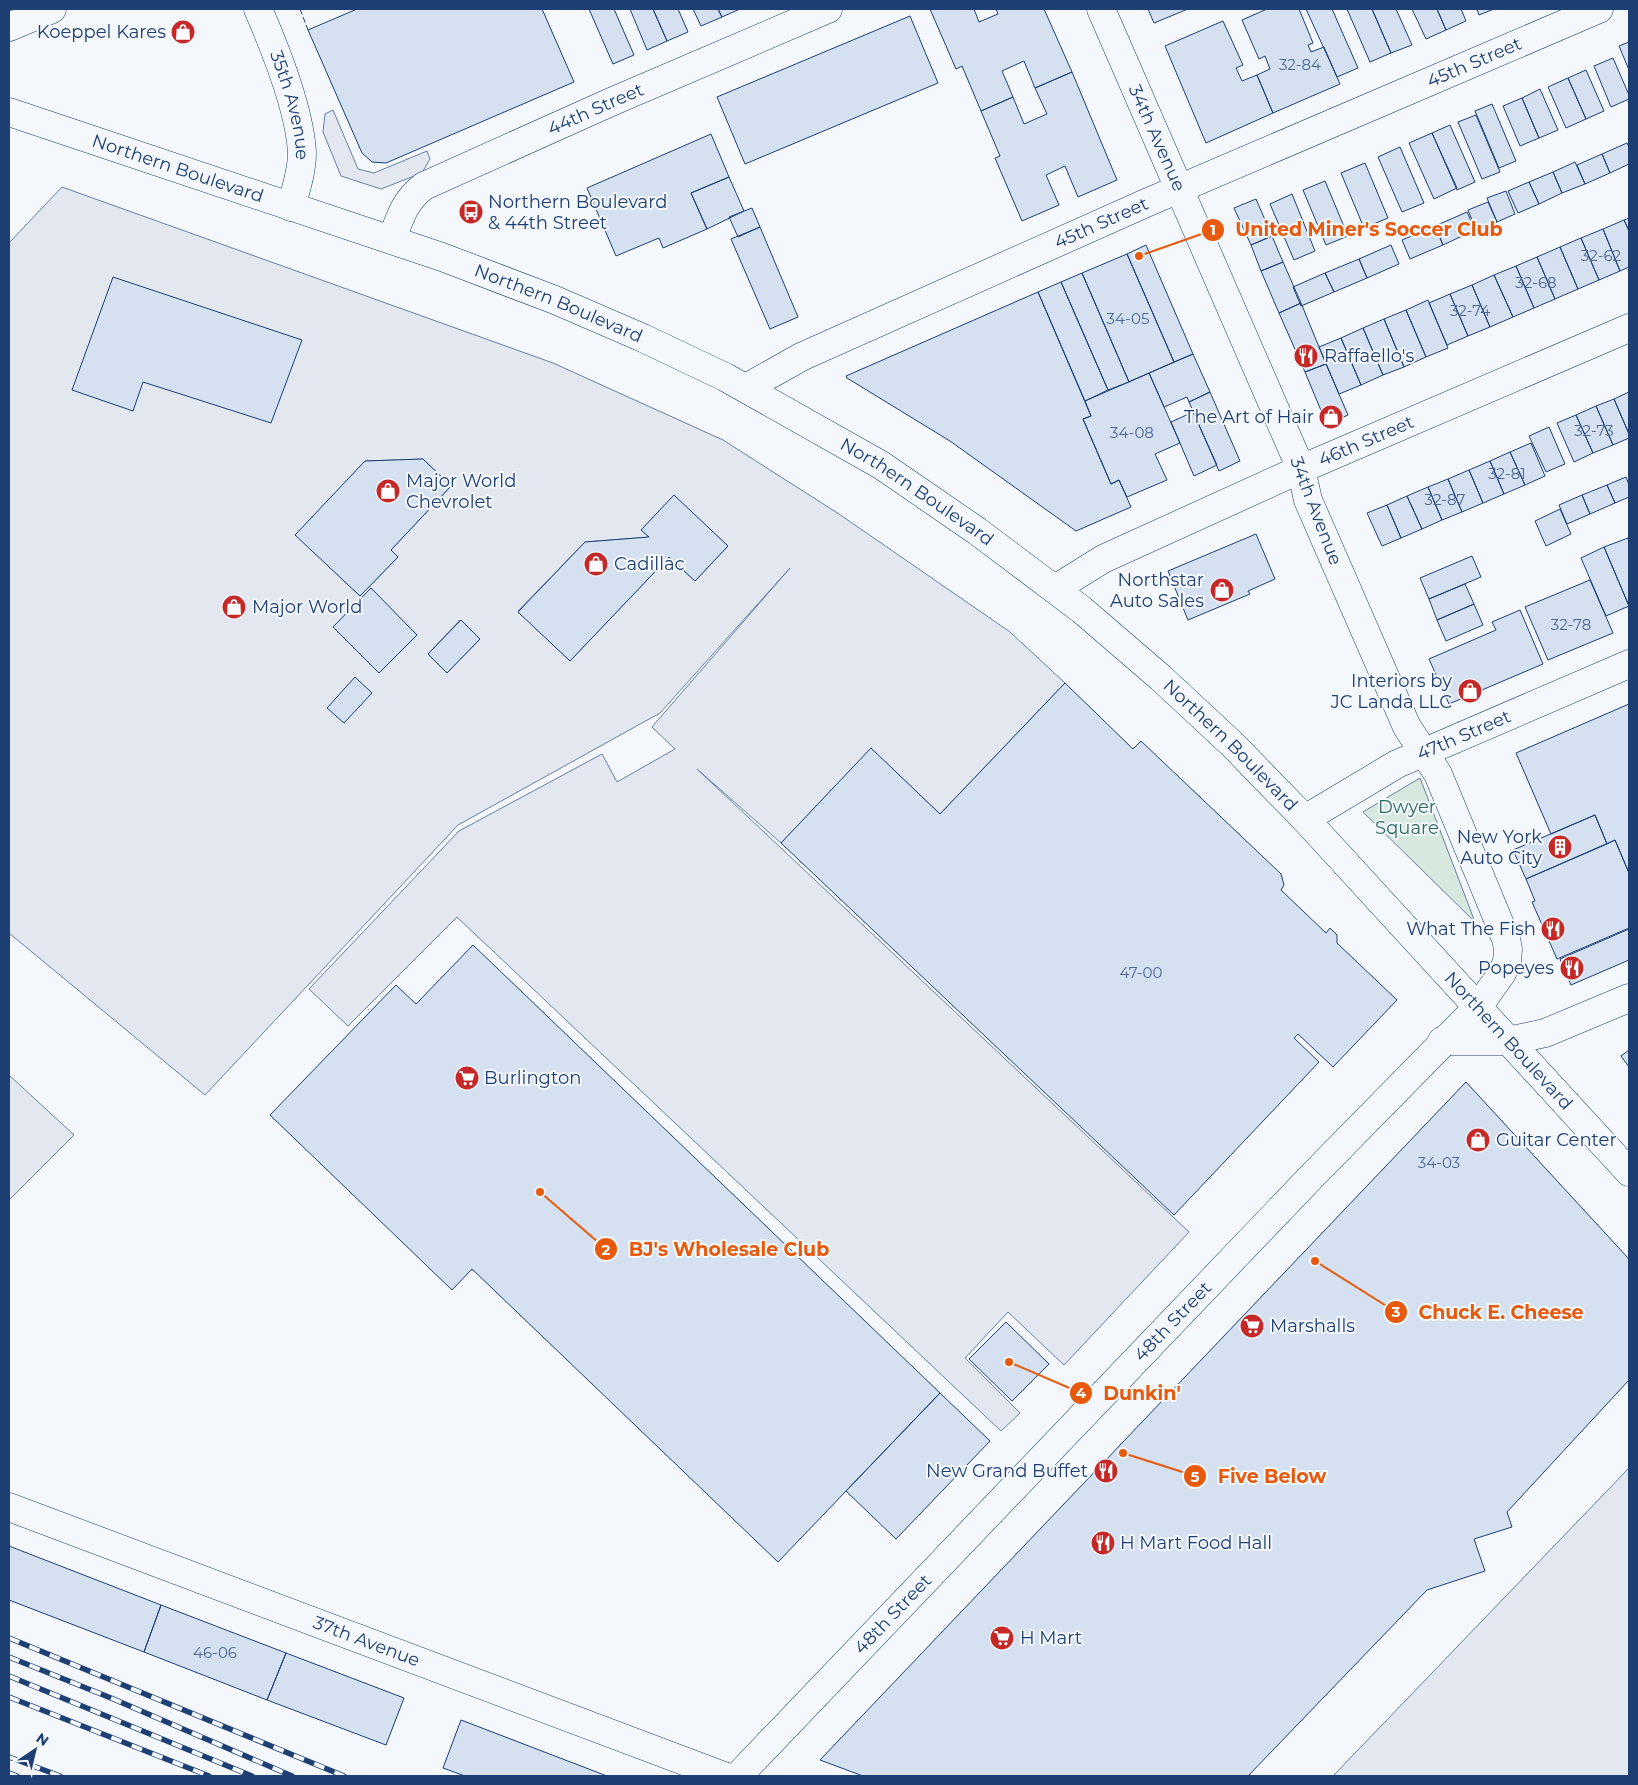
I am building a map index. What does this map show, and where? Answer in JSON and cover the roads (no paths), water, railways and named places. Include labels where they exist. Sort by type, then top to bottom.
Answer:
[{"type":"street","points":[[9,27],[52,9]]},
{"type":"street","name":"35th Avenue","points":[[258,9],[277,56],[299,132],[302,154],[300,172],[291,207]]},
{"type":"street","name":"44th Street","points":[[392,240],[406,204],[424,186],[611,102],[828,9]]},
{"type":"street","name":"34th Avenue","points":[[1101,9],[1301,469],[1308,500],[1408,727],[1438,774],[1506,939],[1508,949],[1507,962],[1502,973],[1478,1006]]},
{"type":"street","name":"45th Street","points":[[746,388],[801,357],[1180,189],[1599,9]]},
{"type":"street","name":"Northern Boulevard","points":[[9,112],[465,265],[555,300],[643,338],[746,388],[881,465],[977,531],[1055,589],[1197,710],[1305,819],[1629,1172]]},
{"type":"street","name":"46th Street","points":[[1055,589],[1103,559],[1301,469],[1629,328]]},
{"type":"street","name":"47th Street","points":[[1305,819],[1388,769],[1629,664]]},
{"type":"street","points":[[1442,1041],[1508,1041],[1545,1033],[1629,998]]},
{"type":"street","name":"48th Street","points":[[738,1776],[1442,1041],[1478,1006]]},
{"type":"street","name":"37th Avenue","points":[[9,1507],[724,1776]]},
{"type":"railway","points":[[9,1638],[344,1776]]},
{"type":"railway","points":[[9,1657],[111,1698],[292,1776]]},
{"type":"railway","points":[[9,1676],[252,1776]]},
{"type":"railway","points":[[9,1697],[209,1776]]},
{"type":"railway","points":[[9,1757],[60,1776]]},
{"type":"railway","points":[[9,1773],[17,1776]]},
{"type":"place","name":"Koeppel Kares","points":[[183,32]]},
{"type":"place","name":"Northern Boulevard & 44th Street","points":[[471,212]]},
{"type":"place","name":"United Miner's Soccer Club","points":[[1139,256]]},
{"type":"place","name":"Raffaello's","points":[[1306,356]]},
{"type":"place","name":"The Art of Hair","points":[[1331,417]]},
{"type":"place","name":"Major World Chevrolet","points":[[388,491]]},
{"type":"place","name":"Cadillac","points":[[596,564]]},
{"type":"place","name":"Northstar Auto Sales","points":[[1222,590]]},
{"type":"place","name":"Major World","points":[[234,607]]},
{"type":"place","name":"Interiors by JC Landa LLC","points":[[1470,691]]},
{"type":"place","name":"New York Auto City","points":[[1560,847]]},
{"type":"place","name":"What The Fish","points":[[1553,929]]},
{"type":"place","name":"Popeyes","points":[[1572,968]]},
{"type":"place","name":"Burlington","points":[[467,1078]]},
{"type":"place","name":"Guitar Center","points":[[1478,1140]]},
{"type":"place","name":"BJ's Wholesale Club","points":[[540,1192]]},
{"type":"place","name":"Chuck E. Cheese","points":[[1315,1261]]},
{"type":"place","name":"Marshalls","points":[[1252,1326]]},
{"type":"place","name":"Dunkin'","points":[[1009,1362]]},
{"type":"place","name":"Five Below","points":[[1123,1453]]},
{"type":"place","name":"New Grand Buffet","points":[[1106,1471]]},
{"type":"place","name":"H Mart Food Hall","points":[[1103,1543]]},
{"type":"place","name":"H Mart","points":[[1002,1638]]},
{"type":"park label","name":"Dwyer Square","points":[[1407,818]]}]
